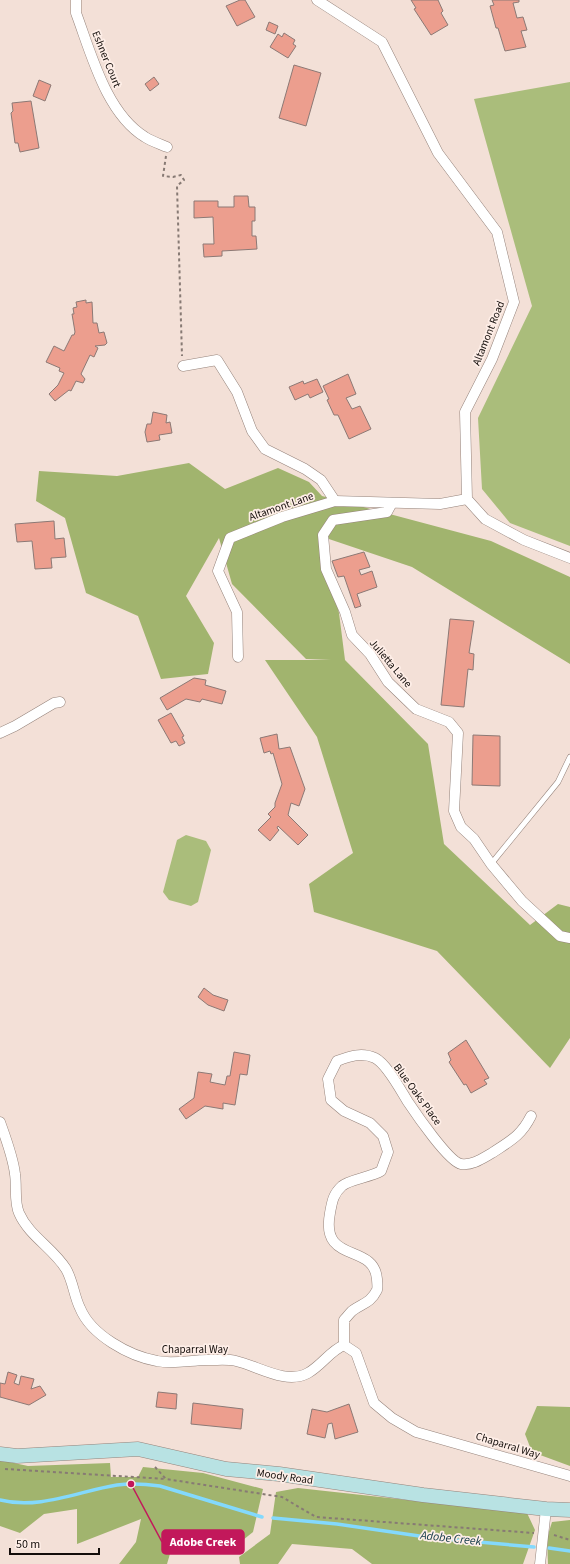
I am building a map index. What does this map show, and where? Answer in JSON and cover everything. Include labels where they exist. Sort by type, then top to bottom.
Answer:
[{"type":"street","name":"Eshner Court","points":[[76,0],[76,13],[105,91],[130,125],[144,137],[167,147]]},
{"type":"street","name":"Altamont Road","points":[[317,0],[382,42],[438,153],[497,232],[514,302],[492,359],[464,412],[467,498]]},
{"type":"street","points":[[182,366],[217,360],[237,392],[252,431],[265,449],[305,468],[321,480],[335,502]]},
{"type":"street","name":"Altamont Lane","points":[[238,657],[237,612],[218,571],[230,538],[282,517],[335,502],[440,504],[467,498]]},
{"type":"street","points":[[467,498],[485,519],[524,540],[570,558]]},
{"type":"street","name":"Julietta Lane","points":[[392,502],[386,512],[333,520],[323,535],[326,569],[345,612],[352,635],[370,654],[388,682],[416,709],[449,722],[458,733],[454,811],[461,827],[474,839],[491,864],[522,901],[560,936],[570,938]]},
{"type":"street","points":[[0,733],[54,703],[60,702]]},
{"type":"street","name":"Blue Oaks Place","points":[[344,1345],[344,1320],[352,1311],[370,1301],[378,1289],[376,1271],[368,1259],[340,1249],[332,1240],[328,1220],[333,1197],[343,1184],[372,1177],[381,1171],[388,1152],[383,1136],[370,1123],[344,1111],[331,1100],[328,1079],[337,1061],[355,1054],[376,1059],[392,1075],[409,1104],[454,1162],[463,1164],[481,1160],[523,1131],[531,1116]]},
{"type":"street","name":"Chaparral Way","points":[[0,1122],[8,1144],[15,1174],[18,1212],[28,1228],[66,1269],[80,1308],[91,1327],[108,1340],[134,1354],[157,1362],[190,1362],[204,1359],[235,1361],[288,1377],[308,1373],[336,1348],[344,1345],[356,1353],[374,1403],[392,1418],[416,1432],[570,1476]]},
{"type":"street","name":"Moody Road","points":[[0,1454],[17,1456],[138,1449],[226,1469],[279,1474],[344,1484],[546,1509],[570,1510]]},
{"type":"street","points":[[540,1564],[546,1509]]},
{"type":"lane","points":[[491,864],[558,782],[570,756]]},
{"type":"path","points":[[167,147],[163,176],[173,177],[181,175],[184,180],[177,186],[182,366]]},
{"type":"path","points":[[152,1464],[166,1479]]},
{"type":"path","points":[[0,1468],[166,1479],[282,1497],[316,1517],[570,1540]]},
{"type":"green space","points":[[570,82],[570,546],[510,523],[482,489],[478,418],[532,306],[474,99]]},
{"type":"green space","points":[[189,463],[225,489],[278,468],[309,482],[322,496],[491,541],[570,577],[570,664],[412,567],[320,536],[339,613],[345,660],[428,744],[444,844],[530,925],[558,904],[570,907],[570,1038],[550,1068],[437,951],[314,912],[309,884],[353,853],[317,737],[265,660],[331,660],[306,659],[232,584],[219,538],[186,596],[214,643],[208,674],[161,679],[138,616],[86,593],[65,518],[36,501],[39,471],[117,476]]},
{"type":"green space","points":[[186,835],[206,841],[211,850],[198,902],[191,906],[169,900],[163,892],[177,840]]},
{"type":"green space","points":[[537,1406],[570,1407],[570,1466],[532,1452],[525,1434]]},
{"type":"green space","points":[[0,1460],[28,1466],[110,1463],[111,1477],[138,1477],[143,1467],[203,1473],[263,1489],[253,1532],[233,1548],[204,1538],[174,1540],[167,1564],[119,1564],[136,1542],[141,1519],[77,1544],[77,1509],[44,1514],[20,1533],[0,1526]]},
{"type":"green space","points":[[298,1488],[527,1513],[535,1530],[523,1564],[372,1564],[352,1549],[292,1544],[278,1564],[240,1564],[239,1557],[270,1534],[276,1492]]},
{"type":"green space","points":[[570,1520],[570,1564],[548,1564],[547,1538],[552,1522]]},
{"type":"building","points":[[240,0],[245,0],[255,17],[237,26],[226,6]]},
{"type":"building","points":[[411,0],[438,0],[443,11],[441,13],[448,25],[431,35],[414,9],[416,8]]},
{"type":"building","points":[[492,0],[519,0],[519,2],[513,3],[517,18],[523,17],[527,30],[521,31],[526,47],[505,51],[498,28],[496,28],[490,6],[494,5]]},
{"type":"building","points":[[269,22],[278,26],[275,34],[266,30]]},
{"type":"building","points":[[284,33],[295,40],[293,44],[296,46],[288,58],[270,47],[278,34],[282,37]]},
{"type":"building","points":[[294,65],[321,73],[306,126],[279,118]]},
{"type":"building","points":[[154,77],[159,84],[150,91],[145,84]]},
{"type":"building","points":[[39,80],[51,85],[45,101],[33,96]]},
{"type":"building","points":[[31,101],[39,148],[20,152],[18,143],[15,143],[11,113],[13,111],[12,103]]},
{"type":"building","points":[[234,196],[248,196],[249,207],[255,207],[255,221],[252,221],[252,236],[256,236],[257,249],[222,251],[222,256],[204,257],[203,244],[214,244],[213,217],[194,218],[194,201],[218,201],[218,207],[234,207]]},
{"type":"building","points":[[86,300],[86,303],[92,302],[93,323],[97,323],[99,333],[104,332],[107,343],[105,345],[95,346],[98,348],[94,357],[90,355],[81,374],[85,379],[83,383],[76,381],[71,391],[69,390],[55,401],[49,394],[58,385],[64,373],[59,371],[60,368],[46,362],[54,346],[64,351],[75,332],[72,314],[74,314],[73,308],[77,307],[76,302]]},
{"type":"building","points":[[348,374],[356,394],[346,398],[352,409],[360,406],[371,429],[349,439],[338,415],[334,415],[327,400],[329,399],[323,386]]},
{"type":"building","points":[[317,379],[323,392],[310,398],[308,394],[295,400],[289,387],[303,381],[304,384]]},
{"type":"building","points":[[153,412],[167,415],[166,423],[170,422],[172,433],[159,435],[160,440],[147,442],[145,432],[147,424],[151,424]]},
{"type":"building","points":[[54,521],[55,539],[64,538],[66,557],[51,558],[52,568],[35,569],[32,541],[17,542],[15,524]]},
{"type":"building","points":[[364,552],[370,567],[359,570],[361,575],[372,571],[377,587],[357,594],[361,606],[355,608],[344,576],[338,577],[332,561]]},
{"type":"building","points":[[450,619],[474,621],[469,653],[474,654],[473,670],[468,669],[464,707],[441,705]]},
{"type":"building","points":[[194,678],[206,680],[205,685],[226,691],[222,704],[202,699],[200,702],[186,699],[167,710],[160,698]]},
{"type":"building","points":[[171,713],[184,736],[182,737],[185,743],[179,746],[176,741],[171,743],[158,720]]},
{"type":"building","points":[[277,734],[279,749],[290,747],[305,789],[299,806],[291,803],[288,815],[308,835],[298,845],[278,826],[277,828],[279,830],[270,841],[258,830],[271,817],[268,814],[275,807],[282,784],[273,753],[271,754],[270,751],[264,753],[260,738]]},
{"type":"building","points":[[473,735],[500,736],[500,786],[472,785]]},
{"type":"building","points":[[204,988],[213,995],[228,1000],[224,1011],[208,1005],[198,997]]},
{"type":"building","points":[[466,1040],[489,1078],[484,1080],[487,1084],[471,1093],[449,1062],[451,1060],[448,1053]]},
{"type":"building","points":[[234,1052],[250,1055],[247,1075],[240,1074],[235,1105],[223,1103],[223,1109],[205,1106],[186,1119],[179,1109],[194,1098],[198,1072],[212,1074],[210,1082],[225,1085],[227,1076],[230,1076]]},
{"type":"building","points":[[8,1372],[17,1375],[14,1383],[19,1385],[21,1376],[34,1379],[31,1389],[40,1386],[46,1395],[29,1405],[0,1397],[0,1383],[5,1384]]},
{"type":"building","points":[[158,1392],[177,1394],[176,1409],[156,1407]]},
{"type":"building","points":[[193,1403],[243,1409],[241,1429],[191,1424]]},
{"type":"building","points":[[349,1404],[358,1432],[335,1439],[332,1423],[328,1424],[325,1438],[307,1434],[312,1409],[327,1412]]},
{"type":"waterway","name":"Adobe Creek","points":[[0,1500],[29,1503],[117,1485],[144,1484],[160,1486],[262,1517]]},
{"type":"waterway","name":"Adobe Creek","points":[[273,1518],[337,1524],[433,1538],[534,1547]]},
{"type":"waterway","name":"Adobe Creek","points":[[549,1548],[570,1551]]},
{"type":"place","name":"Adobe Creek","points":[[131,1484]]}]
